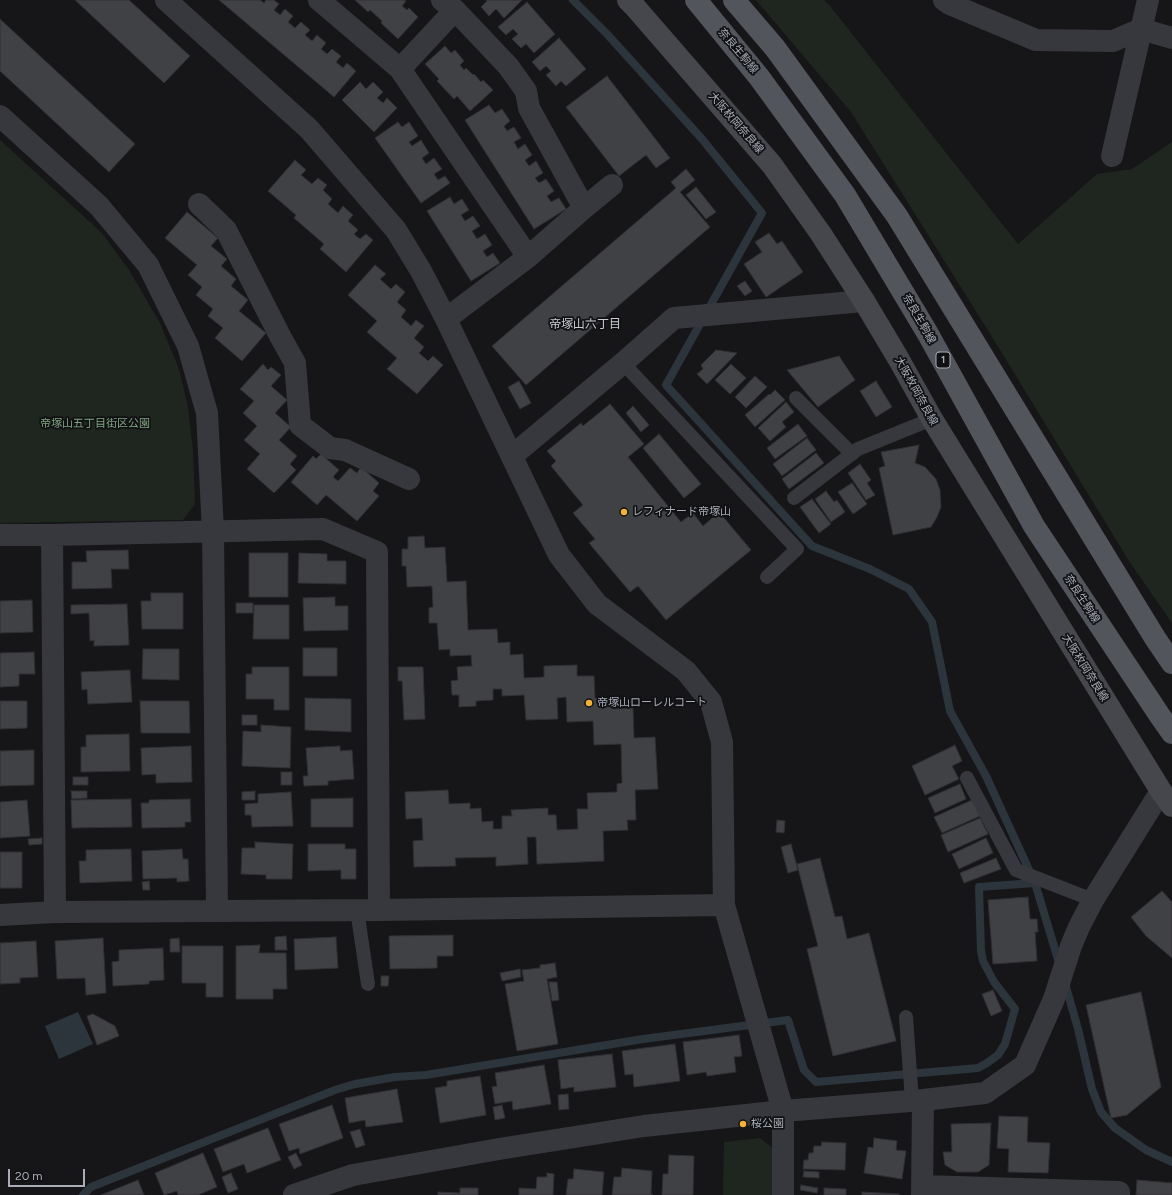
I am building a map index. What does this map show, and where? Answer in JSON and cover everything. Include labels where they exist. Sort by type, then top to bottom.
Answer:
[{"type":"main road","name":"大阪枚岡奈良線","points":[[628,0],[636,7],[772,165],[821,234],[864,301],[932,419],[1167,799]]},
{"type":"main road","name":"奈良生駒線","points":[[696,0],[760,76],[845,195],[928,334],[1034,526],[1155,710],[1172,733]]},
{"type":"main road","points":[[734,0],[775,48],[897,216],[1155,638],[1172,663]]},
{"type":"street","points":[[166,0],[314,135],[396,230],[421,271],[446,319],[559,555],[597,604],[686,671],[711,702],[722,742],[724,905],[783,1111],[783,1195]]},
{"type":"street","points":[[319,0],[400,70],[528,257]]},
{"type":"street","points":[[944,0],[950,4],[1036,40],[1113,41],[1141,29],[1172,38]]},
{"type":"street","points":[[1112,156],[1148,0]]},
{"type":"street","points":[[400,70],[449,5],[508,66],[526,91],[529,108],[584,208]]},
{"type":"street","points":[[0,116],[99,206],[148,265],[188,346],[207,413],[213,531],[217,910]]},
{"type":"street","points":[[446,319],[528,257],[612,185]]},
{"type":"street","points":[[199,204],[226,230],[295,363],[300,425],[330,448],[345,450],[409,479]]},
{"type":"street","points":[[512,456],[674,318],[864,301]]},
{"type":"street","points":[[0,535],[323,529],[377,552],[379,910]]},
{"type":"street","points":[[52,535],[54,912]]},
{"type":"street","points":[[294,1195],[353,1175],[499,1149],[644,1126],[783,1111],[918,1101],[985,1093],[1025,1065],[1054,999],[1071,946],[1093,900],[1167,799]]},
{"type":"street","points":[[0,915],[54,912],[379,910],[724,905]]},
{"type":"street","points":[[918,1101],[922,1190],[1119,1192],[1119,1195]]},
{"type":"lane","points":[[623,363],[797,549],[767,577]]},
{"type":"lane","points":[[796,398],[852,454]]},
{"type":"lane","points":[[794,498],[858,450],[932,419]]},
{"type":"lane","points":[[967,778],[1016,870],[1093,900]]},
{"type":"lane","points":[[357,910],[368,984]]},
{"type":"lane","points":[[906,1017],[918,1101]]},
{"type":"green space","points":[[756,0],[824,0],[1018,244],[1097,174],[1132,169],[1172,142],[1172,623],[1129,561],[994,340],[851,112]]},
{"type":"green space","name":"帝塚山五丁目街区公園","points":[[0,140],[102,233],[129,270],[160,323],[179,369],[188,407],[193,451],[195,504],[183,520],[0,523]]},
{"type":"green space","points":[[760,1138],[774,1149],[773,1195],[723,1195],[724,1142]]},
{"type":"shaded area","points":[[78,1012],[93,1044],[59,1059],[45,1026]]},
{"type":"building","points":[[75,0],[129,0],[190,56],[164,83]]},
{"type":"building","points":[[219,0],[260,0],[264,3],[266,0],[274,0],[279,4],[274,10],[280,15],[285,9],[293,16],[288,22],[295,28],[301,22],[310,30],[305,35],[312,41],[317,35],[326,43],[321,49],[327,54],[332,49],[341,56],[336,62],[343,68],[347,63],[356,71],[334,97]]},
{"type":"building","points":[[355,0],[404,0],[406,1],[402,6],[407,10],[409,8],[418,17],[398,39],[370,10],[368,12]]},
{"type":"building","points":[[486,0],[522,0],[504,18],[496,9],[489,16],[481,7],[487,1]]},
{"type":"building","points":[[527,2],[555,34],[534,53],[526,44],[521,48],[512,39],[518,34],[513,29],[506,35],[498,27]]},
{"type":"building","points":[[0,19],[135,144],[109,172],[0,71]]},
{"type":"building","points":[[559,38],[586,69],[566,86],[561,81],[556,86],[546,75],[551,71],[546,66],[540,71],[532,62]]},
{"type":"building","points":[[445,46],[451,53],[455,50],[464,61],[460,65],[464,70],[466,68],[481,82],[483,80],[493,90],[470,111],[457,96],[454,99],[437,81],[439,79],[425,64]]},
{"type":"building","points":[[607,76],[670,158],[656,168],[646,155],[619,176],[566,107]]},
{"type":"building","points":[[360,82],[366,89],[373,82],[383,92],[377,98],[383,103],[387,98],[397,108],[374,132],[342,100]]},
{"type":"building","points":[[489,105],[495,113],[502,109],[510,121],[504,126],[507,131],[514,127],[521,138],[514,142],[518,149],[525,144],[532,155],[525,160],[529,166],[536,161],[543,173],[535,178],[539,183],[546,179],[554,191],[547,196],[551,202],[559,198],[566,209],[534,229],[465,120]]},
{"type":"building","points":[[398,122],[402,127],[409,122],[418,136],[409,142],[412,146],[421,140],[429,153],[422,158],[426,164],[434,158],[442,169],[434,174],[438,180],[445,176],[450,183],[421,203],[375,138]]},
{"type":"building","points":[[295,160],[306,170],[301,175],[312,184],[318,178],[327,185],[323,190],[332,199],[328,204],[338,213],[343,206],[353,215],[348,221],[358,230],[354,234],[360,239],[366,234],[373,240],[346,272],[320,249],[324,244],[294,218],[296,215],[268,191]]},
{"type":"building","points":[[686,169],[695,180],[680,192],[710,227],[526,385],[492,346],[676,188],[671,182]]},
{"type":"building","points":[[696,187],[716,212],[706,219],[686,195]]},
{"type":"building","points":[[450,197],[454,204],[462,199],[469,210],[461,215],[465,221],[473,216],[480,226],[472,231],[477,239],[485,234],[492,245],[483,251],[487,257],[493,253],[500,263],[471,281],[427,211]]},
{"type":"building","points":[[187,212],[218,238],[211,246],[227,259],[221,266],[236,279],[231,286],[248,300],[239,311],[266,333],[242,361],[215,338],[223,328],[208,316],[213,309],[196,295],[202,287],[188,275],[197,265],[165,238]]},
{"type":"building","points":[[769,233],[777,244],[782,241],[803,272],[766,297],[744,264],[762,252],[755,242]]},
{"type":"building","points":[[375,265],[386,274],[380,279],[391,289],[396,284],[405,292],[397,302],[406,310],[401,317],[411,326],[416,320],[424,326],[414,338],[424,347],[419,353],[428,361],[433,356],[443,365],[417,394],[387,369],[397,358],[367,332],[377,321],[348,295]]},
{"type":"building","points":[[745,281],[752,291],[745,296],[737,286]]},
{"type":"building","points":[[716,350],[737,353],[707,384],[697,374],[703,369],[701,365]]},
{"type":"building","points":[[839,356],[855,380],[818,407],[787,370]]},
{"type":"building","points":[[263,364],[268,370],[271,367],[281,375],[271,386],[287,400],[275,413],[291,427],[279,440],[297,456],[290,464],[296,470],[274,493],[247,469],[260,454],[244,440],[257,426],[243,413],[254,401],[240,389]]},
{"type":"building","points":[[731,364],[746,378],[730,394],[715,380]]},
{"type":"building","points":[[755,376],[767,387],[746,408],[735,397]]},
{"type":"building","points":[[519,381],[531,403],[520,409],[508,387]]},
{"type":"building","points":[[876,381],[892,407],[876,417],[860,391]]},
{"type":"building","points":[[775,390],[785,400],[755,427],[745,415]]},
{"type":"building","points":[[786,402],[794,412],[782,422],[786,427],[770,441],[758,428]]},
{"type":"building","name":"レフィナード帝塚山","points":[[610,404],[644,444],[628,457],[681,522],[693,513],[703,526],[719,512],[751,550],[666,620],[638,586],[630,592],[589,543],[595,539],[573,513],[583,505],[551,466],[556,461],[547,451],[581,423],[583,426]]},
{"type":"building","points":[[633,406],[649,425],[641,432],[626,413]]},
{"type":"building","points":[[798,424],[807,436],[775,459],[767,448]]},
{"type":"building","points":[[659,434],[701,484],[684,498],[643,448]]},
{"type":"building","points":[[807,438],[816,450],[782,476],[773,464]]},
{"type":"building","points":[[919,445],[915,463],[925,467],[936,479],[940,490],[941,507],[931,527],[893,535],[879,468],[885,466],[881,452]]},
{"type":"building","points":[[816,453],[824,463],[789,489],[782,479]]},
{"type":"building","points":[[321,454],[339,470],[333,477],[338,481],[350,468],[357,473],[361,467],[379,483],[373,491],[379,496],[357,521],[326,495],[317,505],[291,482],[313,456],[316,459]]},
{"type":"building","points":[[860,464],[871,480],[867,483],[875,495],[866,500],[848,473]]},
{"type":"building","points":[[852,483],[867,504],[853,514],[838,492]]},
{"type":"building","points":[[826,491],[834,502],[837,500],[845,512],[831,522],[815,499]]},
{"type":"building","points":[[812,499],[831,524],[819,533],[800,507]]},
{"type":"building","name":"帝塚山ローレルコート","points":[[424,536],[425,548],[445,547],[447,582],[466,581],[468,630],[497,629],[498,643],[510,642],[510,655],[523,654],[524,678],[544,677],[544,666],[577,665],[577,676],[594,676],[595,698],[613,698],[613,709],[633,708],[634,738],[655,737],[658,789],[635,790],[636,820],[627,820],[628,830],[603,831],[604,861],[537,864],[536,837],[527,837],[528,864],[496,866],[496,857],[455,858],[456,866],[414,867],[413,841],[423,840],[422,818],[406,819],[405,792],[448,790],[449,804],[470,803],[470,809],[481,808],[482,822],[493,821],[493,829],[502,829],[502,816],[512,816],[511,810],[548,808],[548,815],[556,815],[557,830],[578,829],[577,809],[588,809],[587,793],[617,792],[617,784],[622,783],[621,744],[594,745],[593,721],[567,722],[566,697],[557,698],[558,719],[526,720],[524,695],[502,696],[502,689],[493,689],[493,700],[476,701],[476,706],[459,707],[459,695],[452,695],[451,681],[458,680],[457,667],[472,666],[471,655],[450,656],[450,649],[439,650],[437,623],[429,623],[429,608],[433,607],[432,586],[407,587],[406,566],[402,566],[402,549],[408,549],[408,537]]},
{"type":"building","points":[[128,550],[129,569],[111,569],[112,588],[72,589],[72,562],[87,562],[86,551]]},
{"type":"building","points":[[249,553],[288,553],[288,597],[249,597]]},
{"type":"building","points":[[299,553],[327,554],[327,561],[346,561],[346,584],[298,583]]},
{"type":"building","points":[[151,593],[183,593],[183,629],[142,629],[141,601],[151,601]]},
{"type":"building","points":[[335,597],[335,606],[348,606],[348,630],[304,631],[303,598]]},
{"type":"building","points":[[32,600],[33,632],[0,633],[0,601]]},
{"type":"building","points":[[236,603],[253,603],[253,613],[236,613]]},
{"type":"building","points":[[127,604],[129,645],[94,646],[94,640],[90,641],[89,613],[71,614],[71,605]]},
{"type":"building","points":[[254,605],[289,605],[289,639],[253,639]]},
{"type":"building","points":[[303,648],[337,648],[337,676],[303,676]]},
{"type":"building","points":[[143,649],[179,649],[179,680],[142,679]]},
{"type":"building","points":[[34,652],[35,674],[19,674],[19,686],[0,687],[0,653]]},
{"type":"building","points":[[252,667],[289,667],[289,710],[274,710],[274,699],[246,699],[246,674],[252,674]]},
{"type":"building","points":[[398,667],[423,667],[425,719],[404,720],[402,681],[398,681]]},
{"type":"building","points":[[130,670],[132,702],[88,704],[87,689],[82,690],[81,672]]},
{"type":"building","points":[[305,698],[351,699],[351,732],[305,730]]},
{"type":"building","points":[[0,701],[27,701],[27,728],[0,729]]},
{"type":"building","points":[[140,701],[189,701],[190,733],[141,733]]},
{"type":"building","points":[[242,715],[257,715],[257,725],[242,725]]},
{"type":"building","points":[[261,725],[291,727],[290,768],[242,766],[243,731],[261,732]]},
{"type":"building","points":[[129,734],[130,771],[81,772],[81,747],[86,747],[86,735]]},
{"type":"building","points":[[955,745],[962,761],[952,766],[959,779],[925,795],[912,766]]},
{"type":"building","points":[[191,746],[192,782],[156,783],[156,774],[142,775],[141,748]]},
{"type":"building","points":[[340,746],[340,751],[352,750],[354,779],[328,781],[328,785],[304,786],[303,776],[308,776],[306,748]]},
{"type":"building","points":[[34,750],[34,785],[0,786],[0,751]]},
{"type":"building","points":[[281,772],[292,772],[292,785],[281,785]]},
{"type":"building","points":[[73,777],[88,777],[88,785],[73,785]]},
{"type":"building","points":[[960,784],[966,799],[935,813],[928,798]]},
{"type":"building","points":[[71,791],[87,791],[87,798],[72,799]]},
{"type":"building","points":[[255,791],[255,800],[242,800],[242,792]]},
{"type":"building","points":[[291,792],[293,826],[252,827],[251,815],[245,815],[245,804],[258,803],[258,794]]},
{"type":"building","points":[[353,798],[353,827],[311,827],[311,799]]},
{"type":"building","points":[[131,799],[132,827],[72,828],[71,800]]},
{"type":"building","points":[[190,799],[191,822],[185,822],[185,827],[142,828],[141,803],[149,803],[149,800]]},
{"type":"building","points":[[27,800],[30,836],[0,838],[0,802]]},
{"type":"building","points":[[972,800],[980,816],[942,833],[934,817]]},
{"type":"building","points":[[980,818],[988,834],[948,852],[941,835]]},
{"type":"building","points":[[777,820],[785,821],[784,833],[776,832]]},
{"type":"building","points":[[42,838],[42,844],[29,845],[28,839]]},
{"type":"building","points":[[986,838],[993,853],[959,869],[952,854]]},
{"type":"building","points":[[255,842],[293,844],[292,879],[266,879],[266,875],[241,874],[242,848],[255,848]]},
{"type":"building","points":[[308,844],[345,844],[345,849],[356,849],[356,879],[341,879],[341,870],[308,871]]},
{"type":"building","points":[[791,844],[798,870],[788,873],[781,847]]},
{"type":"building","points":[[131,849],[132,881],[80,883],[79,861],[86,861],[86,850]]},
{"type":"building","points":[[182,849],[183,859],[188,859],[189,881],[177,882],[177,878],[143,879],[142,851]]},
{"type":"building","points":[[0,852],[22,852],[22,888],[0,888]]},
{"type":"building","points":[[820,858],[835,917],[842,916],[847,939],[869,933],[896,1041],[833,1056],[807,949],[818,946],[797,864]]},
{"type":"building","points":[[996,858],[1001,869],[964,883],[960,873]]},
{"type":"building","points":[[149,881],[150,890],[143,890],[142,882]]},
{"type":"building","points":[[1162,891],[1172,902],[1172,958],[1146,936],[1131,917]]},
{"type":"building","points":[[1028,897],[1030,919],[1037,919],[1038,932],[1035,932],[1037,961],[993,964],[988,900]]},
{"type":"building","points":[[453,935],[453,956],[437,956],[437,968],[390,969],[389,936]]},
{"type":"building","points":[[286,936],[287,950],[275,950],[275,937]]},
{"type":"building","points":[[336,937],[338,968],[295,970],[294,939]]},
{"type":"building","points":[[103,938],[106,993],[86,995],[85,978],[57,979],[55,941]]},
{"type":"building","points":[[179,938],[180,952],[170,952],[170,939]]},
{"type":"building","points":[[36,941],[38,977],[20,978],[20,983],[0,984],[0,943]]},
{"type":"building","points":[[260,945],[259,953],[286,953],[287,989],[273,989],[273,999],[236,999],[236,946]]},
{"type":"building","points":[[182,946],[223,946],[223,997],[206,997],[206,983],[182,983]]},
{"type":"building","points":[[163,948],[164,980],[149,981],[149,984],[113,986],[112,962],[119,961],[119,950]]},
{"type":"building","points":[[555,963],[557,977],[547,979],[558,1044],[517,1051],[505,984],[524,981],[522,970],[540,968],[540,965]]},
{"type":"building","points":[[520,969],[521,977],[502,981],[500,973]]},
{"type":"building","points":[[381,976],[389,976],[388,986],[381,986]]},
{"type":"building","points":[[549,982],[557,982],[559,1000],[552,1001]]},
{"type":"building","points":[[993,990],[1002,1011],[991,1016],[982,994]]},
{"type":"building","points":[[1141,992],[1161,1087],[1127,1115],[1111,1118],[1086,1005]]},
{"type":"building","points":[[93,1014],[115,1026],[119,1036],[97,1045],[87,1016]]},
{"type":"building","points":[[739,1035],[742,1056],[734,1057],[736,1072],[707,1076],[706,1072],[687,1075],[683,1042]]},
{"type":"building","points":[[675,1044],[680,1081],[634,1087],[633,1074],[625,1075],[622,1051]]},
{"type":"building","points":[[612,1054],[616,1087],[574,1092],[574,1087],[561,1089],[558,1060]]},
{"type":"building","points":[[544,1065],[551,1104],[513,1110],[512,1101],[495,1104],[492,1087],[497,1086],[495,1073]]},
{"type":"building","points":[[480,1076],[486,1115],[440,1123],[435,1088],[447,1086],[447,1081]]},
{"type":"building","points":[[397,1089],[403,1122],[366,1127],[365,1120],[349,1123],[345,1098]]},
{"type":"building","points":[[568,1094],[569,1109],[559,1110],[558,1095]]},
{"type":"building","points":[[332,1105],[343,1138],[300,1154],[299,1148],[289,1151],[279,1124]]},
{"type":"building","points":[[502,1105],[505,1118],[495,1120],[493,1107]]},
{"type":"building","points":[[999,1116],[1028,1117],[1027,1142],[1050,1143],[1048,1173],[1008,1172],[1009,1149],[997,1148]]},
{"type":"building","points":[[991,1123],[989,1165],[978,1172],[957,1172],[945,1165],[943,1152],[952,1152],[951,1124]]},
{"type":"building","points":[[268,1128],[281,1160],[247,1173],[244,1164],[223,1172],[214,1149]]},
{"type":"building","points":[[360,1129],[365,1145],[356,1148],[350,1132]]},
{"type":"building","points":[[874,1138],[897,1141],[896,1150],[906,1151],[902,1179],[864,1173],[868,1147],[873,1148]]},
{"type":"building","points":[[822,1142],[846,1143],[845,1170],[803,1169],[804,1160],[808,1160],[809,1153],[813,1153],[814,1146],[821,1146]]},
{"type":"building","points":[[203,1153],[217,1187],[198,1195],[178,1195],[177,1191],[164,1195],[155,1173]]},
{"type":"building","points":[[296,1153],[302,1165],[294,1169],[288,1157]]},
{"type":"building","points":[[669,1155],[694,1156],[693,1195],[662,1195],[663,1174],[668,1174]]},
{"type":"building","points":[[622,1168],[652,1171],[651,1194],[653,1195],[612,1195],[614,1177],[621,1177]]},
{"type":"building","points":[[574,1169],[604,1172],[602,1195],[566,1195],[568,1179],[573,1179]]},
{"type":"building","points":[[804,1171],[819,1172],[819,1178],[803,1177]]},
{"type":"building","points":[[231,1173],[238,1189],[228,1193],[222,1177]]},
{"type":"building","points":[[547,1173],[554,1174],[553,1195],[519,1195],[519,1188],[536,1189],[537,1177],[547,1177]]},
{"type":"building","points":[[138,1180],[144,1195],[101,1195]]},
{"type":"building","points":[[1137,1180],[1172,1183],[1172,1195],[1136,1195]]},
{"type":"building","points":[[801,1185],[818,1188],[817,1193],[800,1190]]},
{"type":"building","points":[[460,1188],[478,1188],[478,1195],[438,1195],[438,1192],[460,1193]]},
{"type":"building","points":[[824,1188],[846,1189],[846,1195],[824,1195]]},
{"type":"building","points":[[862,1192],[899,1194],[899,1195],[862,1195]]},
{"type":"waterway","points":[[573,0],[607,34],[702,139],[762,213],[666,385],[812,546],[870,569],[909,589],[932,622],[950,711],[986,776],[1035,883],[1060,966]]},
{"type":"waterway","points":[[83,1195],[91,1187],[335,1090],[355,1084],[395,1077],[426,1075],[643,1039],[788,1020],[804,1070],[816,1082],[978,1068],[998,1055],[1005,1044],[1015,1009],[994,982],[983,961],[981,951],[979,887],[1035,883]]},
{"type":"waterway","points":[[1065,983],[1078,1029],[1092,1089],[1101,1112],[1115,1128],[1146,1150],[1172,1162]]},
{"type":"place","name":"レフィナード帝塚山","points":[[624,512]]},
{"type":"place","name":"帝塚山ローレルコート","points":[[589,703]]},
{"type":"place","name":"桜公園","points":[[743,1124]]},
{"type":"district","name":"帝塚山六丁目","points":[[585,324]]}]
